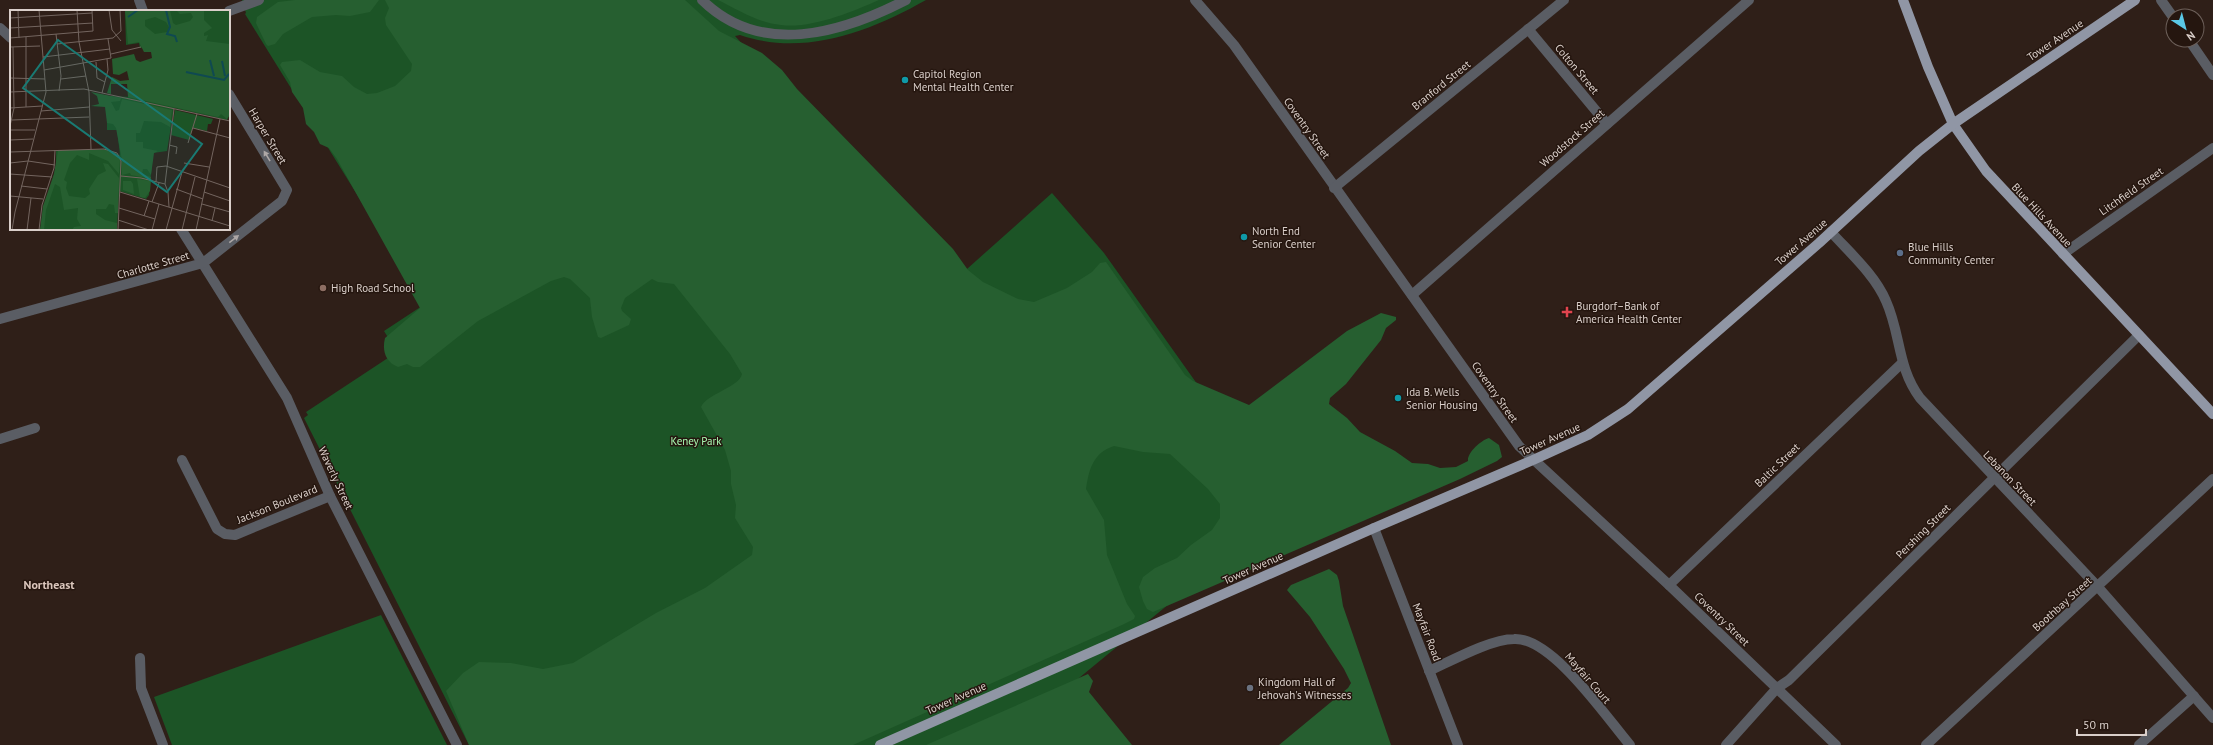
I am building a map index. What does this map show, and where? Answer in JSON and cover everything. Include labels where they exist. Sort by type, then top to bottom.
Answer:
[{"type":"main road","name":"Blue Hills Avenue","points":[[1903,0],[1928,67],[1953,124],[1989,175],[2213,414]]},
{"type":"main road","name":"Tower Avenue","points":[[880,745],[1588,435],[1628,409],[1831,232],[1919,151],[1953,124],[2135,0]]},
{"type":"street","points":[[139,0],[143,10]]},
{"type":"street","points":[[230,11],[259,0]]},
{"type":"street","points":[[702,0],[723,17],[741,26],[760,32],[792,36],[833,30],[874,15],[906,0]]},
{"type":"street","name":"Coventry Street","points":[[1195,0],[1234,45],[1512,437],[1533,460],[1668,585],[1836,745]]},
{"type":"street","name":"Branford Street","points":[[1334,188],[1564,0]]},
{"type":"street","name":"Woodstock Street","points":[[1412,295],[1749,0]]},
{"type":"street","points":[[0,28],[10,37]]},
{"type":"street","name":"Colton Street","points":[[1528,29],[1607,124]]},
{"type":"street","points":[[2194,48],[2213,75]]},
{"type":"street","name":"Harper Street","points":[[230,96],[287,190]]},
{"type":"street","name":"Litchfield Street","points":[[2063,254],[2213,148]]},
{"type":"street","name":"Charlotte Street","points":[[0,319],[203,263],[282,201],[287,190]]},
{"type":"street","name":"Waverly Street","points":[[182,230],[287,398],[330,496],[457,745]]},
{"type":"street","name":"Lebanon Street","points":[[1831,232],[1881,290],[1890,312],[1902,363],[1911,386],[1920,398],[1993,478],[2098,587],[2213,718]]},
{"type":"street","name":"Pershing Street","points":[[1726,745],[1777,688],[1789,680],[2139,336]]},
{"type":"street","name":"Baltic Street","points":[[1668,585],[1902,363]]},
{"type":"street","points":[[0,439],[35,428]]},
{"type":"street","name":"Jackson Boulevard","points":[[182,460],[217,529],[225,534],[236,535],[330,496]]},
{"type":"street","name":"Boothbay Street","points":[[1926,745],[2213,479]]},
{"type":"street","name":"Mayfair Road","points":[[1374,528],[1458,745]]},
{"type":"street","name":"Mayfair Court","points":[[1429,671],[1499,641],[1513,638],[1529,641],[1548,652],[1561,664],[1630,745]]},
{"type":"street","points":[[140,658],[141,688],[163,745]]},
{"type":"street","points":[[2139,745],[2194,696]]},
{"type":"green space","name":"Keney Park","points":[[242,0],[926,0],[882,22],[836,38],[812,42],[788,43],[764,41],[740,35],[735,36],[958,277],[1052,193],[1104,253],[1237,440],[1271,476],[1175,599],[1045,706],[1074,745],[469,745],[304,418],[308,415],[306,412],[397,352],[384,331],[425,304],[245,14]]},
{"type":"green space","points":[[295,0],[379,0],[370,12],[350,16],[336,15],[312,17],[283,34],[275,44],[268,46],[256,23],[257,17],[278,2]]},
{"type":"green space","name":"Keney Park","points":[[385,0],[685,0],[719,31],[762,53],[782,70],[797,89],[953,249],[968,270],[983,282],[1018,299],[1034,302],[1067,288],[1092,272],[1100,263],[1106,262],[1185,375],[1193,381],[1249,405],[1347,331],[1381,313],[1396,317],[1396,320],[1386,328],[1381,340],[1346,384],[1330,398],[1329,404],[1347,418],[1360,432],[1395,451],[1412,463],[1428,464],[1440,468],[1456,467],[1468,461],[1470,454],[1475,447],[1482,441],[1489,438],[1499,445],[1502,457],[1497,461],[1460,479],[1153,612],[1147,609],[1139,587],[1143,577],[1155,568],[1177,558],[1191,545],[1212,530],[1220,518],[1220,504],[1208,489],[1170,454],[1143,452],[1114,446],[1101,453],[1093,463],[1086,489],[1104,520],[1107,555],[1127,604],[1135,616],[1134,619],[1122,625],[853,745],[469,745],[446,691],[463,673],[479,662],[511,663],[543,669],[573,663],[656,613],[705,588],[752,555],[753,547],[735,518],[736,505],[731,484],[731,471],[725,450],[701,407],[709,398],[740,379],[742,374],[730,354],[674,284],[658,282],[652,279],[625,298],[621,308],[622,311],[631,319],[629,325],[601,338],[598,337],[592,317],[590,298],[570,279],[564,277],[551,281],[478,321],[420,367],[413,367],[407,364],[398,367],[387,359],[384,351],[385,338],[420,308],[337,159],[329,148],[320,144],[314,132],[306,124],[303,108],[292,92],[290,82],[280,65],[282,62],[300,60],[320,72],[342,76],[354,87],[367,94],[377,93],[395,86],[411,71],[412,64],[386,25],[385,18],[389,8]]},
{"type":"green space","points":[[718,0],[879,0],[857,10],[818,22],[793,26],[765,22],[749,16]]},
{"type":"green space","points":[[1329,569],[1337,575],[1343,606],[1391,745],[1279,745],[1348,688],[1351,683],[1344,669],[1310,617],[1287,590],[1291,585]]},
{"type":"green space","points":[[381,615],[447,745],[172,745],[154,697]]},
{"type":"green space","points":[[1088,674],[1093,681],[1089,692],[1132,745],[926,745]]},
{"type":"place","name":"Capitol Region Mental Health Center","points":[[905,80]]},
{"type":"place","name":"North End Senior Center","points":[[1244,237]]},
{"type":"place","name":"Blue Hills Community Center","points":[[1900,253]]},
{"type":"place","name":"High Road School","points":[[323,288]]},
{"type":"place","name":"Burgdorf–Bank of America Health Center","points":[[1567,312]]},
{"type":"place","name":"Ida B. Wells Senior Housing","points":[[1398,398]]},
{"type":"place","name":"Kingdom Hall of Jehovah's Witnesses","points":[[1250,688]]},
{"type":"district","name":"Northeast","points":[[49,585]]}]
